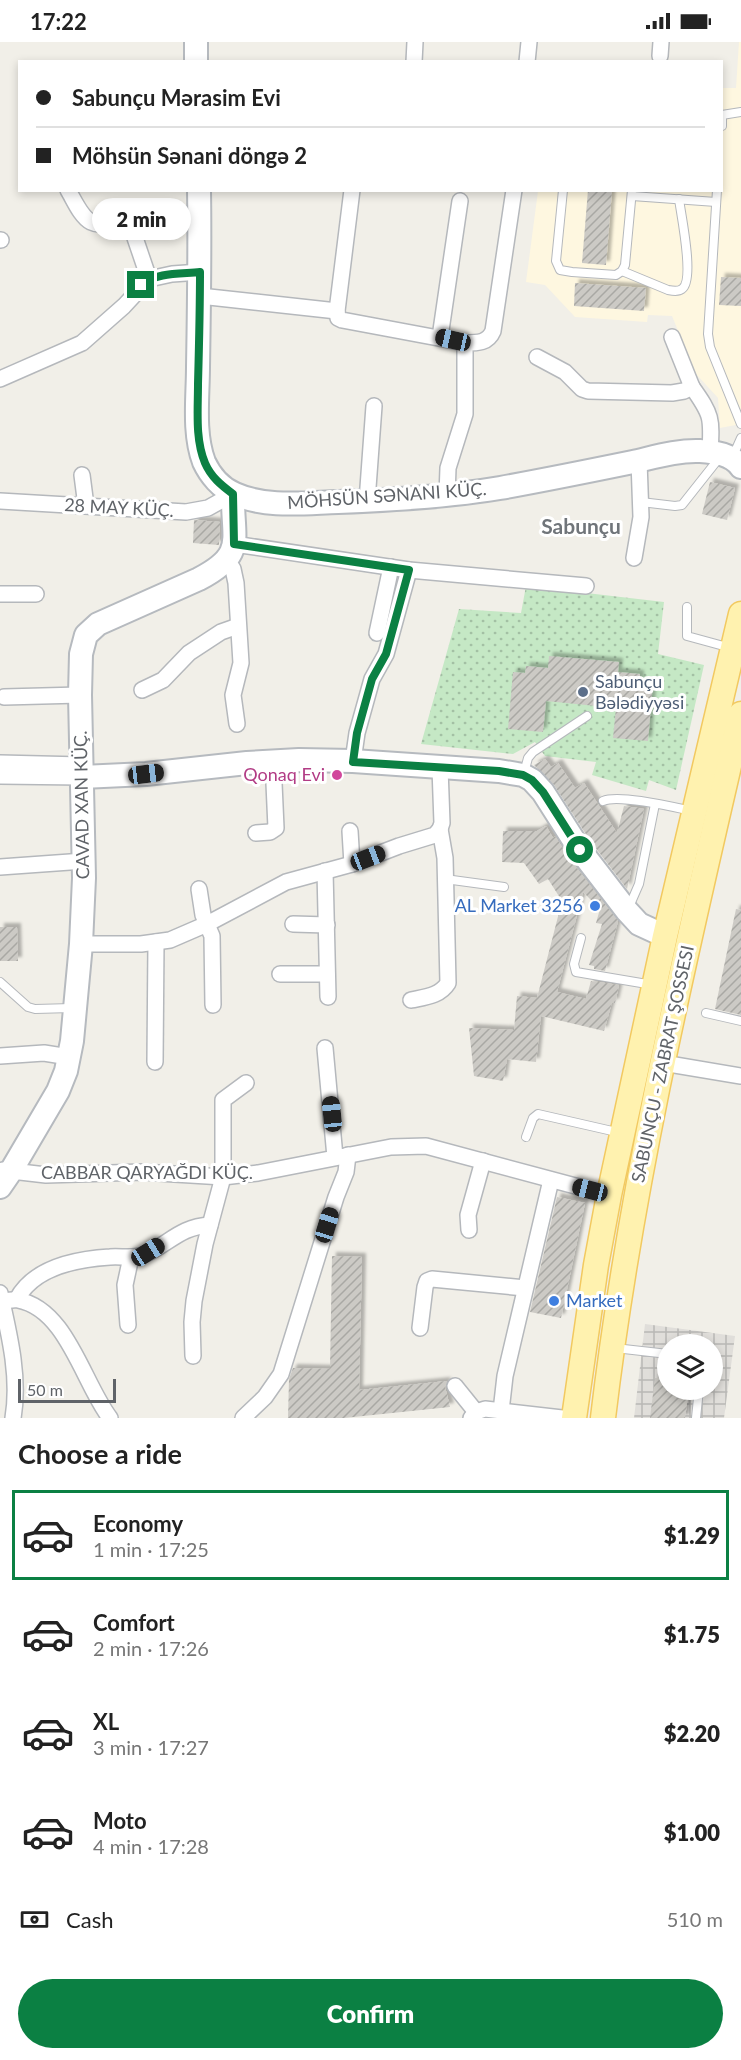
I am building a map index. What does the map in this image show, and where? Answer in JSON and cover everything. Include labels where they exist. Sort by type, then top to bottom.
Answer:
[{"type":"main road","points":[[574,1418],[596,1264],[609,1195],[654,985],[676,940],[675,892],[741,614]]},
{"type":"main road","name":"SABUNÇU - ZABRAT ŞOSSESI","points":[[603,1418],[611,1348],[634,1200],[663,1063],[676,940],[741,714]]},
{"type":"street","points":[[196,42],[196,60]]},
{"type":"street","points":[[414,60],[415,42]]},
{"type":"street","points":[[527,60],[529,42]]},
{"type":"street","points":[[69,192],[85,217],[92,223],[120,221],[127,223],[132,229],[149,279]]},
{"type":"street","name":"MÖHSÜN SƏNANI KÜÇ.","points":[[199,192],[198,402],[200,446],[204,462],[210,473],[219,484],[233,494],[268,502],[367,501],[447,495],[497,488],[684,452],[729,454]]},
{"type":"street","points":[[352,192],[338,318],[465,343],[486,341],[491,337],[493,331],[514,192]]},
{"type":"street","points":[[440,337],[460,201]]},
{"type":"street","points":[[0,379],[82,343],[124,306],[149,279],[172,274],[200,272]]},
{"type":"street","points":[[200,296],[337,311]]},
{"type":"street","points":[[672,337],[692,387],[703,402],[729,454]]},
{"type":"street","points":[[447,495],[448,468],[465,414],[465,343]]},
{"type":"street","points":[[537,357],[565,372],[579,386],[588,391],[672,393],[684,392],[692,387]]},
{"type":"street","points":[[367,501],[374,406]]},
{"type":"street","points":[[634,558],[641,502],[639,461]]},
{"type":"street","points":[[82,475],[86,506]]},
{"type":"street","points":[[233,494],[230,552],[235,574],[241,663],[233,695],[237,724]]},
{"type":"street","name":"28 MAY KÜÇ.","points":[[0,501],[186,512],[208,508],[233,494]]},
{"type":"street","points":[[230,552],[586,586]]},
{"type":"street","name":"CAVAD XAN KÜÇ.","points":[[4,1176],[58,1091],[69,1057],[81,944],[84,861],[80,695],[83,642],[91,629],[213,571],[230,552]]},
{"type":"street","points":[[377,633],[391,567]]},
{"type":"street","points":[[353,762],[357,733],[372,679],[386,654],[409,570]]},
{"type":"street","points":[[0,594],[36,594]]},
{"type":"street","points":[[142,690],[163,680],[189,653],[221,632],[238,626]]},
{"type":"street","points":[[4,696],[80,695]]},
{"type":"street","points":[[256,832],[270,832],[276,828],[273,762]]},
{"type":"street","points":[[0,763],[82,771],[146,774],[273,762],[353,762],[523,775],[532,780],[543,792],[580,850],[639,924],[676,940]]},
{"type":"street","points":[[411,1000],[435,995],[444,990],[448,983],[446,879],[440,830],[442,815],[440,768]]},
{"type":"street","points":[[0,776],[82,771]]},
{"type":"street","points":[[81,944],[156,942],[181,936],[286,882],[352,864],[428,837],[440,830]]},
{"type":"street","points":[[350,831],[352,864]]},
{"type":"street","points":[[0,867],[84,861]]},
{"type":"street","points":[[325,872],[328,997]]},
{"type":"street","points":[[199,890],[203,915],[213,944],[213,1005]]},
{"type":"street","points":[[293,924],[327,925]]},
{"type":"street","points":[[155,1062],[156,942]]},
{"type":"street","points":[[280,974],[327,974]]},
{"type":"street","points":[[243,1418],[265,1397],[281,1374],[336,1197],[346,1172],[326,1048]]},
{"type":"street","points":[[0,1056],[53,1053],[69,1057]]},
{"type":"street","points":[[663,1063],[741,1076]]},
{"type":"street","points":[[193,1356],[194,1301],[223,1176],[223,1100],[246,1083]]},
{"type":"street","points":[[4,1176],[142,1172],[223,1176],[258,1173],[391,1146],[426,1146],[609,1195]]},
{"type":"street","points":[[469,1230],[468,1215],[483,1161]]},
{"type":"street","points":[[501,1410],[505,1376],[551,1180]]},
{"type":"street","points":[[5,1299],[52,1269],[110,1257],[131,1257],[148,1252],[184,1230],[210,1225]]},
{"type":"street","points":[[128,1325],[125,1285],[131,1257]]},
{"type":"street","points":[[420,1328],[427,1281],[525,1288]]},
{"type":"street","points":[[5,1299],[15,1383],[13,1418]]},
{"type":"street","points":[[5,1299],[44,1312],[56,1323],[81,1365],[97,1399],[110,1418]]},
{"type":"street","points":[[455,1386],[474,1415],[485,1409],[562,1418]]},
{"type":"lane","points":[[723,115],[741,112]]},
{"type":"lane","points":[[563,192],[556,261],[560,270],[616,274],[622,272],[676,291],[682,289],[686,283],[687,244],[679,199]]},
{"type":"lane","points":[[717,192],[708,334],[710,347],[741,424]]},
{"type":"lane","points":[[622,272],[626,265],[632,193],[661,194],[679,199],[716,202]]},
{"type":"lane","points":[[641,502],[682,505],[729,454]]},
{"type":"lane","points":[[687,607],[686,630],[690,638],[733,649]]},
{"type":"lane","points":[[523,775],[528,758],[533,752],[587,716]]},
{"type":"lane","points":[[603,801],[612,798],[693,812]]},
{"type":"lane","points":[[627,911],[639,884],[655,804]]},
{"type":"lane","points":[[446,879],[504,887]]},
{"type":"lane","points":[[581,938],[574,964],[576,972],[654,985]]},
{"type":"lane","points":[[0,982],[27,1007],[35,1009],[75,1008]]},
{"type":"lane","points":[[706,1013],[741,1021]]},
{"type":"lane","points":[[526,1137],[533,1118],[538,1114],[622,1133]]},
{"type":"lane","points":[[611,1348],[657,1353]]},
{"type":"lane","points":[[696,1418],[698,1400]]},
{"type":"shaded area","points":[[739,42],[741,42],[741,424],[720,428],[718,398],[696,374],[672,316],[648,315],[647,322],[575,317],[545,285],[526,282],[538,192],[723,192],[723,88],[736,88]]},
{"type":"shaded area","points":[[645,1324],[720,1334],[657,1334],[657,1400],[723,1400],[723,1334],[735,1336],[724,1418],[634,1418]]},
{"type":"green space","points":[[526,586],[664,602],[658,654],[704,665],[676,790],[649,780],[646,791],[592,775],[596,762],[545,756],[535,742],[513,754],[421,744],[459,609],[521,613]]},
{"type":"building","points":[[588,192],[612,192],[606,265],[582,263]]},
{"type":"building","points":[[721,277],[741,278],[741,306],[719,305]]},
{"type":"building","points":[[575,283],[646,288],[644,311],[574,306]]},
{"type":"building","points":[[710,482],[735,488],[727,520],[702,514]]},
{"type":"building","points":[[194,520],[220,522],[219,545],[193,543]]},
{"type":"building","points":[[549,656],[619,662],[618,672],[640,674],[640,682],[653,683],[648,741],[613,738],[616,708],[546,701],[543,732],[508,729],[513,672],[525,673],[526,666],[548,668]]},
{"type":"building","points":[[545,759],[551,767],[558,763],[575,788],[584,783],[617,833],[624,806],[644,809],[627,889],[591,842],[554,785],[534,765]]},
{"type":"building","points":[[546,826],[618,921],[605,971],[594,969],[594,966],[589,965],[602,924],[596,923],[600,909],[583,892],[557,992],[586,999],[591,981],[619,985],[615,1003],[612,1002],[604,1031],[541,1016],[536,1062],[507,1059],[503,1081],[474,1076],[469,1028],[514,1030],[517,996],[537,998],[562,901],[548,879],[539,884],[524,863],[502,862],[503,831],[537,831]]},
{"type":"building","points":[[736,909],[741,910],[741,1015],[715,1009]]},
{"type":"building","points":[[0,927],[17,927],[18,961],[0,961]]},
{"type":"building","points":[[557,1197],[585,1203],[561,1318],[530,1312]]},
{"type":"building","points":[[332,1256],[362,1257],[359,1390],[447,1381],[445,1387],[450,1407],[344,1418],[288,1418],[289,1379],[293,1368],[330,1369]]},
{"type":"building","points":[[655,1378],[657,1378],[657,1400],[687,1400],[685,1418],[650,1418]]},
{"type":"place","name":"Sabunçu Bələdiyyəsi","points":[[583,692]]},
{"type":"place","name":"Qonaq Evi","points":[[337,775]]},
{"type":"place","name":"AL Market 3256","points":[[595,906]]},
{"type":"place","name":"Market","points":[[554,1301]]},
{"type":"district","name":"Sabunçu","points":[[581,527]]},
{"type":"route","points":[[141,285],[149,279],[160,276],[200,272],[198,402],[200,446],[204,462],[210,473],[219,484],[233,494],[234,544],[409,570],[386,654],[372,679],[357,733],[353,762],[499,771],[523,775],[539,786],[580,850]]}]
